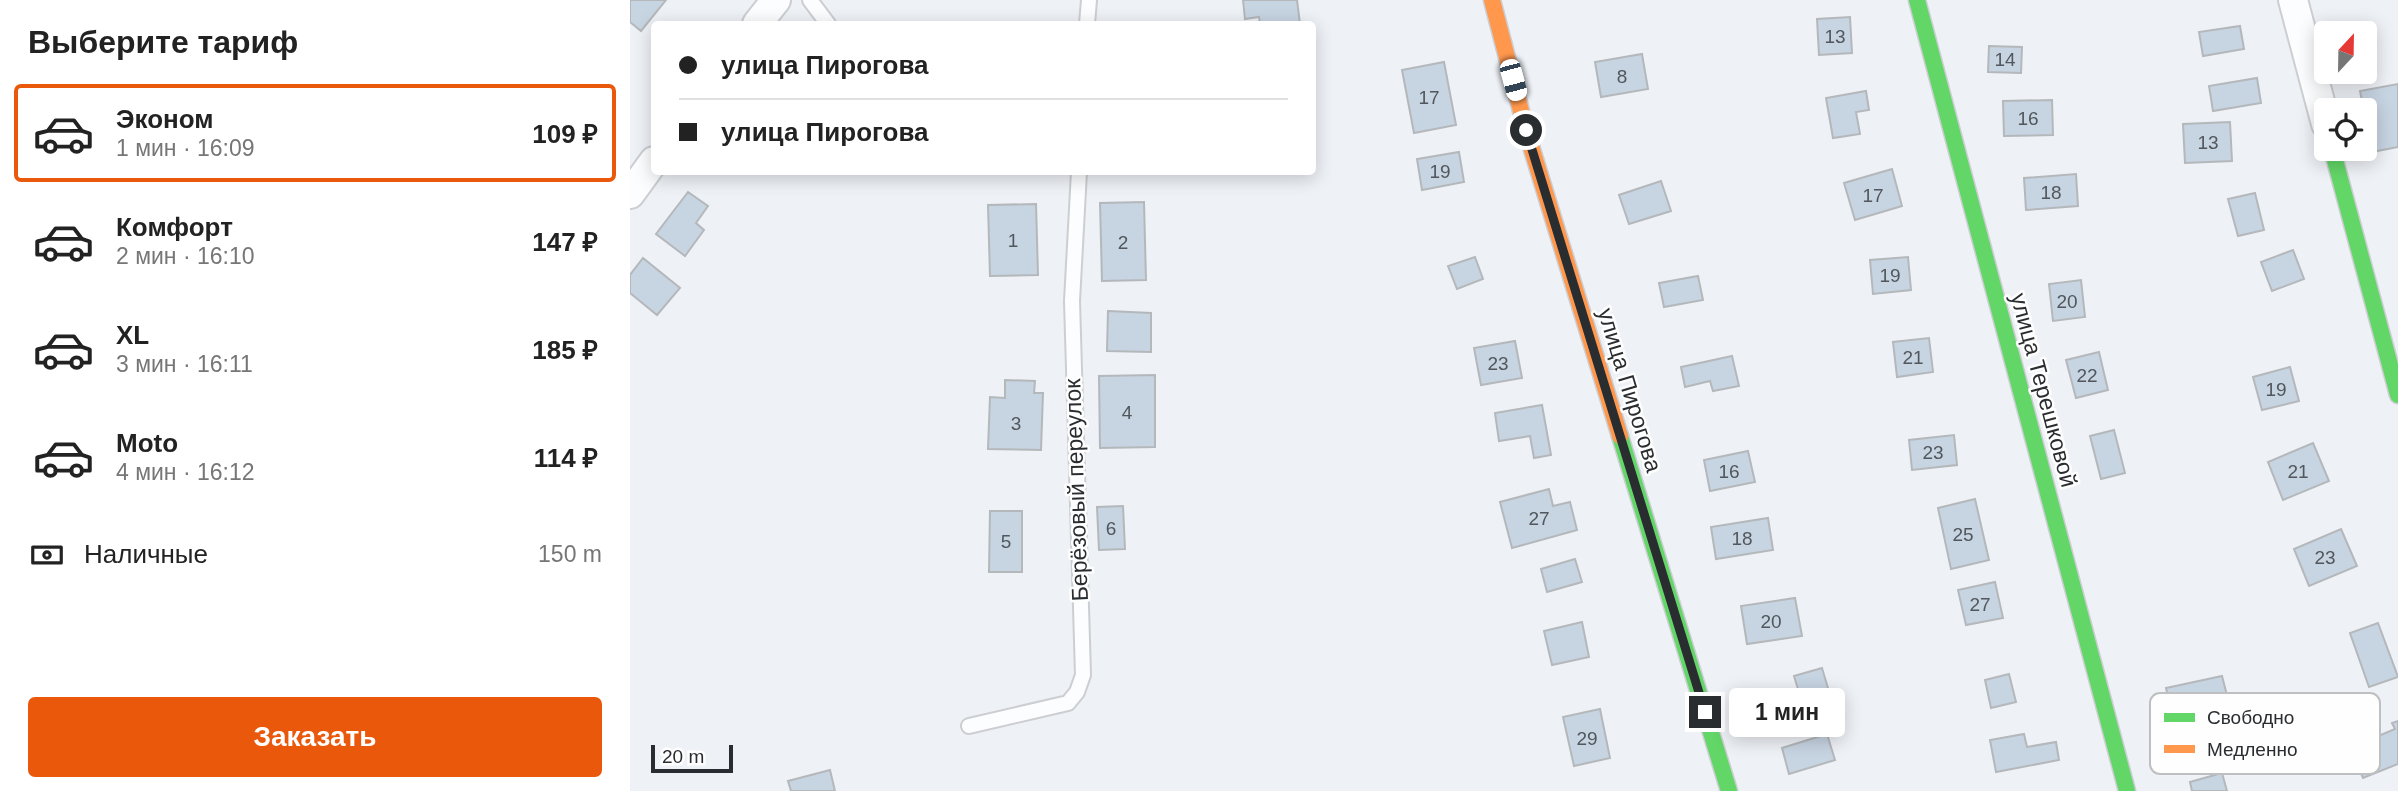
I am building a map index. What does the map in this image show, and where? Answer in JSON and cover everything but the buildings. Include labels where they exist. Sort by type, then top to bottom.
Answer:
[{"type":"street","points":[[759,21],[776,0]]},
{"type":"street","name":"улица Пирогова","points":[[1493,0],[1526,130],[1729,791]]},
{"type":"street","name":"улица Терешковой","points":[[1917,0],[2127,791]]},
{"type":"street","points":[[2293,0],[2319,98]]},
{"type":"street","points":[[2335,161],[2398,395]]},
{"type":"street","points":[[630,194],[651,165]]},
{"type":"lane","points":[[810,0],[826,21]]},
{"type":"lane","points":[[1087,21],[1089,0]]},
{"type":"lane","name":"Берёзовый переулок","points":[[969,726],[1068,703],[1077,692],[1083,675],[1072,301],[1079,175]]},
{"type":"traffic: fast","points":[[1917,0],[2127,791]]},
{"type":"traffic: fast","points":[[2335,161],[2398,395]]},
{"type":"traffic: fast","points":[[1620,436],[1729,791]]},
{"type":"traffic: slow","points":[[1492,0],[1526,130],[1620,436]]},
{"type":"route","points":[[1526,130],[1705,712]]}]
